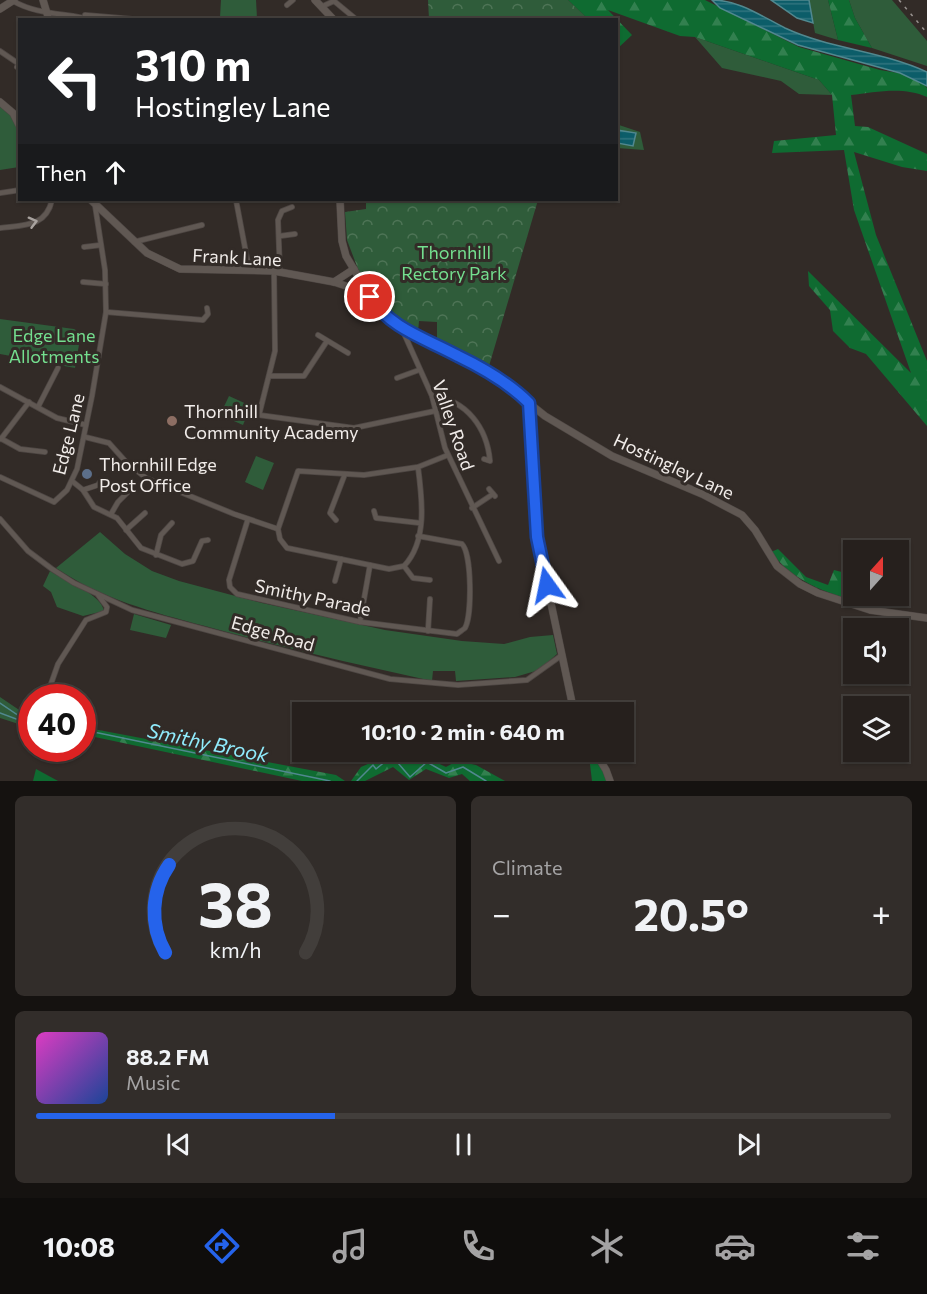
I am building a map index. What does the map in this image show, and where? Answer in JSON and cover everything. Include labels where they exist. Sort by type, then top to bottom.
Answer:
[{"type":"main road","points":[[0,9],[14,0]]},
{"type":"main road","points":[[43,0],[48,18]]},
{"type":"main road","points":[[315,0],[332,18]]},
{"type":"main road","points":[[0,102],[13,113],[18,123]]},
{"type":"main road","name":"Hostingley Lane","points":[[340,201],[342,241],[354,269],[378,310],[402,329],[496,377],[562,427],[612,456],[702,494],[742,515],[755,530],[777,566],[800,584],[818,593],[870,609],[927,618]]},
{"type":"main road","name":"Frank Lane","points":[[93,202],[134,242],[160,261],[180,269],[249,269],[277,272],[334,282],[368,295]]},
{"type":"main road","points":[[334,282],[354,269]]},
{"type":"main road","points":[[529,403],[537,537],[572,702]]},
{"type":"main road","points":[[601,762],[609,781]]},
{"type":"street","points":[[14,0],[29,10],[120,18]]},
{"type":"street","points":[[287,5],[293,0]]},
{"type":"street","points":[[321,7],[331,0],[354,18]]},
{"type":"street","points":[[73,14],[86,18]]},
{"type":"street","points":[[0,51],[18,63]]},
{"type":"street","points":[[0,194],[18,190]]},
{"type":"street","points":[[0,228],[40,222],[47,215],[52,201]]},
{"type":"street","points":[[236,201],[249,269]]},
{"type":"street","name":"Edge Lane","points":[[0,477],[54,502],[64,496],[72,481],[84,437],[105,312],[106,284],[93,202]]},
{"type":"street","points":[[292,207],[282,211],[278,220],[280,236],[275,351],[258,415],[354,428],[435,411]]},
{"type":"street","points":[[98,223],[107,217]]},
{"type":"street","points":[[134,242],[202,225]]},
{"type":"street","points":[[280,236],[295,234]]},
{"type":"street","points":[[84,248],[101,245]]},
{"type":"street","points":[[83,282],[106,284]]},
{"type":"street","points":[[105,312],[203,320],[208,314],[207,308]]},
{"type":"street","name":"Valley Road","points":[[402,329],[432,396],[448,455],[499,561]]},
{"type":"street","points":[[318,335],[348,353]]},
{"type":"street","points":[[269,376],[304,376],[327,341]]},
{"type":"street","points":[[38,407],[57,368]]},
{"type":"street","points":[[397,378],[419,370]]},
{"type":"street","points":[[0,387],[57,418],[86,425]]},
{"type":"street","points":[[432,396],[452,401],[474,417],[483,429],[490,461],[484,459]]},
{"type":"street","points":[[29,402],[0,439],[20,449],[45,452]]},
{"type":"street","points":[[84,437],[109,443],[126,463],[146,478],[278,529]]},
{"type":"street","points":[[418,467],[423,506],[415,550],[405,566],[389,569],[341,560],[287,548],[280,539],[278,529],[298,471],[364,475],[418,467],[448,455]]},
{"type":"street","points":[[336,520],[330,513],[345,474]]},
{"type":"street","points":[[72,481],[83,490],[94,507],[111,514],[141,548],[156,555],[182,564],[193,561],[203,539]]},
{"type":"street","points":[[83,490],[98,485],[100,482]]},
{"type":"street","points":[[111,514],[128,492]]},
{"type":"street","points":[[472,508],[492,493]]},
{"type":"street","points":[[374,511],[374,516],[378,518],[420,524]]},
{"type":"street","points":[[126,530],[145,513]]},
{"type":"street","name":"Edge Road","points":[[0,519],[28,551],[74,583],[132,610],[390,679],[458,685],[527,680],[562,655]]},
{"type":"street","name":"Smithy Parade","points":[[248,519],[229,580],[232,591],[264,601],[360,622],[457,634],[464,628],[470,578],[465,547],[418,536]]},
{"type":"street","points":[[156,555],[161,535],[172,524]]},
{"type":"street","points":[[334,581],[341,560]]},
{"type":"street","points":[[360,622],[370,565]]},
{"type":"street","points":[[405,566],[414,578],[430,580]]},
{"type":"street","points":[[51,684],[58,664],[86,620],[106,612],[105,603],[96,593]]},
{"type":"street","points":[[428,631],[430,599]]},
{"type":"green space","points":[[221,0],[256,0],[257,18],[220,17]]},
{"type":"green space","points":[[428,0],[568,0],[587,18],[429,18]]},
{"type":"green space","points":[[568,0],[705,0],[799,47],[880,70],[904,74],[922,82],[927,88],[927,97],[899,91],[851,95],[855,126],[868,127],[927,154],[927,171],[902,167],[854,152],[876,235],[927,361],[927,426],[866,354],[850,348],[833,331],[830,310],[809,286],[808,271],[911,373],[854,210],[844,150],[772,153],[774,141],[836,135],[832,95],[819,80],[695,37],[680,36],[608,10],[616,18],[587,18]]},
{"type":"green space","points":[[809,0],[828,0],[838,40],[815,33]]},
{"type":"green space","points":[[828,0],[849,0],[855,18],[872,48],[838,40]]},
{"type":"green space","points":[[849,0],[892,0],[927,41],[927,66],[872,48],[855,18]]},
{"type":"green space","points":[[618,20],[632,35],[618,48]]},
{"type":"green space","points":[[695,37],[819,80],[832,95],[799,94],[781,81],[722,68]]},
{"type":"green space","points":[[0,102],[18,124],[18,167],[0,170]]},
{"type":"green space","points":[[618,125],[640,132],[644,150],[618,148]]},
{"type":"green space","name":"Thornhill Rectory Park","points":[[366,201],[538,201],[489,366],[437,340],[437,322],[419,321],[418,332],[396,322],[380,306],[358,269],[347,240],[345,212],[366,209]]},
{"type":"green space","name":"Edge Lane Allotments","points":[[0,319],[74,329],[81,333],[75,368],[0,354]]},
{"type":"green space","points":[[229,396],[251,406],[243,425],[220,415]]},
{"type":"green space","points":[[256,456],[274,463],[263,490],[245,482]]},
{"type":"green space","points":[[100,532],[125,554],[152,571],[179,581],[262,603],[385,630],[462,641],[504,644],[530,637],[553,635],[557,654],[539,670],[515,677],[456,681],[455,671],[433,671],[432,681],[233,634],[109,596],[56,568]]},
{"type":"green space","points":[[778,549],[806,577],[828,585],[834,570],[843,572],[843,597],[822,590],[800,578],[771,552]]},
{"type":"green space","points":[[50,571],[97,599],[104,611],[83,616],[57,607],[51,592],[43,586]]},
{"type":"green space","points":[[134,614],[171,625],[166,638],[130,630]]},
{"type":"green space","points":[[0,697],[18,709],[18,724],[0,718]]},
{"type":"green space","points":[[96,730],[336,775],[345,781],[302,781],[96,737]]},
{"type":"green space","points":[[372,762],[435,762],[446,767],[455,762],[462,762],[476,765],[505,781],[470,781],[462,774],[449,778],[426,769],[409,780],[393,767],[365,781],[351,781],[361,767]]},
{"type":"green space","points":[[588,762],[598,762],[604,770],[607,781],[592,781]]},
{"type":"green space","points":[[36,769],[58,781],[33,781]]},
{"type":"water","points":[[712,0],[741,6],[785,28],[820,41],[910,65],[927,72],[927,86],[900,73],[798,45],[720,8]]},
{"type":"water","points":[[771,0],[809,0],[813,23],[797,18]]},
{"type":"water","points":[[618,130],[636,133],[633,146],[618,143]]},
{"type":"waterway","points":[[0,703],[18,715]]},
{"type":"waterway","name":"Smithy Brook","points":[[0,713],[18,720]]},
{"type":"waterway","name":"Smithy Brook","points":[[96,732],[330,781]]},
{"type":"waterway","name":"Smithy Brook","points":[[357,781],[373,765],[376,769],[392,756],[410,777],[427,762],[446,773],[463,767],[486,781]]},
{"type":"railway","points":[[899,0],[927,33]]},
{"type":"place","name":"Thornhill Community Academy","points":[[172,421]]},
{"type":"place","name":"Thornhill Edge Post Office","points":[[87,474]]},
{"type":"route","points":[[370,297],[378,310],[395,325],[458,355],[496,377],[529,403],[537,537],[547,585]]}]
